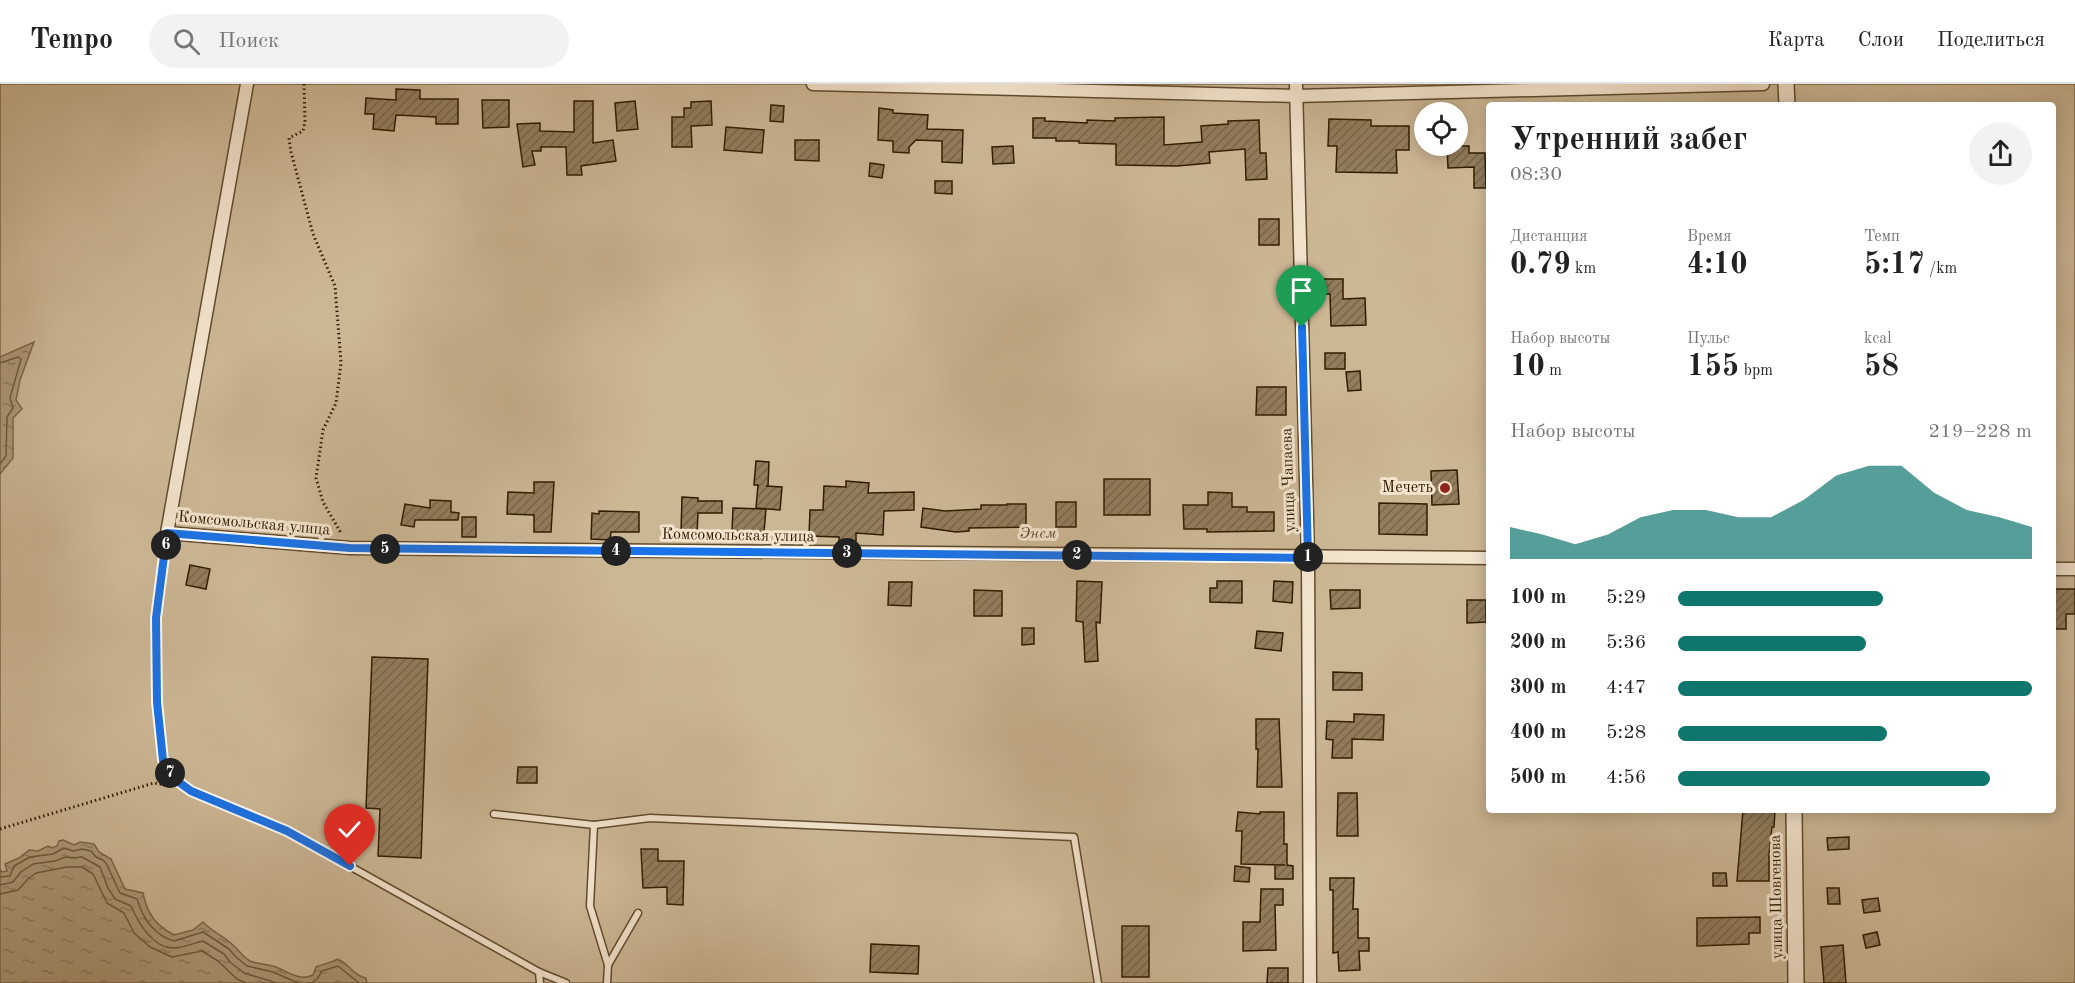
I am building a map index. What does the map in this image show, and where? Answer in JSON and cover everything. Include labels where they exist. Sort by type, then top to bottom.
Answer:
[{"type":"street","points":[[167,533],[247,84]]},
{"type":"street","points":[[813,84],[1296,90],[1763,84]]},
{"type":"street","points":[[1786,84],[1787,102]]},
{"type":"street","name":"улица Чапаева","points":[[1296,90],[1308,558],[1310,983]]},
{"type":"street","name":"Комсомольская улица","points":[[167,533],[350,548],[1486,558]]},
{"type":"street","points":[[2056,569],[2075,569]]},
{"type":"street","name":"улица Шовгенова","points":[[1794,813],[1796,983]]},
{"type":"lane","points":[[167,533],[156,618],[157,702],[163,760],[172,777],[191,791],[287,831],[539,972],[566,983]]},
{"type":"lane","points":[[494,814],[594,825],[650,818],[1074,837],[1098,983]]},
{"type":"lane","points":[[594,825],[590,906],[609,965]]},
{"type":"lane","points":[[607,983],[609,965],[638,913]]},
{"type":"lane","points":[[539,972],[540,983]]},
{"type":"path","points":[[304,84],[305,122],[303,131],[289,138],[313,234],[335,286],[341,363],[336,403],[323,430],[316,478],[323,502],[350,548]]},
{"type":"path","points":[[0,829],[154,783],[191,791]]},
{"type":"green space","name":"Энем","points":[[0,84],[2075,84],[2075,983],[0,983]]},
{"type":"water","points":[[34,342],[20,380],[16,400],[22,409],[13,418],[13,458],[0,474],[0,357]]},
{"type":"water","points":[[63,840],[74,845],[80,842],[94,844],[99,852],[111,859],[125,889],[143,893],[153,918],[174,935],[193,930],[203,922],[250,961],[273,966],[293,975],[308,977],[313,975],[316,967],[337,959],[358,975],[366,978],[367,983],[0,983],[0,869],[2,872],[7,871],[5,864],[19,858],[29,850],[38,851],[48,846],[52,848]]},
{"type":"building","points":[[396,89],[420,90],[420,99],[458,99],[458,124],[436,124],[436,117],[396,115],[394,131],[373,129],[374,114],[365,114],[366,98],[396,100]]},
{"type":"building","points":[[482,100],[509,100],[509,127],[483,128]]},
{"type":"building","points":[[574,101],[593,101],[593,143],[613,140],[616,161],[581,166],[582,175],[567,175],[566,147],[541,147],[541,151],[532,151],[535,165],[523,167],[517,124],[540,123],[540,131],[574,132]]},
{"type":"building","points":[[635,101],[638,129],[617,131],[615,103]]},
{"type":"building","points":[[711,101],[712,125],[691,126],[692,147],[672,147],[672,117],[684,117],[684,108],[691,108],[691,102]]},
{"type":"building","points":[[771,105],[784,106],[783,122],[770,121]]},
{"type":"building","points":[[879,108],[893,110],[893,113],[928,115],[927,129],[963,130],[962,163],[942,162],[942,141],[916,140],[909,147],[909,153],[893,152],[893,141],[878,140]]},
{"type":"building","points":[[1164,117],[1164,145],[1202,142],[1201,126],[1228,124],[1228,121],[1259,120],[1260,153],[1266,153],[1267,179],[1246,180],[1245,149],[1209,152],[1210,163],[1177,166],[1116,165],[1116,144],[1033,138],[1033,118],[1045,118],[1045,121],[1087,123],[1087,120],[1115,121],[1115,118]]},
{"type":"building","points":[[1329,119],[1371,120],[1371,126],[1409,126],[1409,150],[1396,150],[1397,173],[1336,172],[1337,146],[1328,146]]},
{"type":"building","points":[[726,127],[764,130],[762,153],[724,150]]},
{"type":"building","points":[[795,140],[819,140],[819,161],[795,160]]},
{"type":"building","points":[[1013,146],[1014,163],[993,164],[992,147]]},
{"type":"building","points":[[1468,146],[1469,153],[1485,153],[1486,188],[1474,188],[1474,167],[1448,168],[1447,156],[1468,156]]},
{"type":"building","points":[[870,163],[884,165],[882,178],[869,176]]},
{"type":"building","points":[[935,181],[952,181],[952,194],[935,193]]},
{"type":"building","points":[[1259,219],[1279,219],[1279,245],[1259,245]]},
{"type":"building","points":[[1319,279],[1343,279],[1343,299],[1365,298],[1366,325],[1331,326],[1330,294],[1319,294]]},
{"type":"building","points":[[1325,353],[1345,353],[1345,369],[1325,369]]},
{"type":"building","points":[[1360,371],[1361,390],[1348,391],[1346,372]]},
{"type":"building","points":[[1257,387],[1286,387],[1286,415],[1256,415]]},
{"type":"building","points":[[756,461],[769,462],[768,486],[766,486],[782,487],[780,510],[756,508],[758,485],[754,485]]},
{"type":"building","name":"Мечеть","points":[[1457,470],[1459,504],[1432,505],[1431,471]]},
{"type":"building","points":[[1104,479],[1150,479],[1150,515],[1104,515]]},
{"type":"building","points":[[846,481],[869,483],[868,493],[914,492],[914,510],[884,511],[883,535],[856,533],[856,541],[839,541],[839,537],[809,536],[810,510],[823,510],[824,486],[846,487]]},
{"type":"building","points":[[534,482],[554,482],[551,532],[534,532],[534,515],[507,514],[508,492],[534,493]]},
{"type":"building","points":[[1208,492],[1232,493],[1232,507],[1247,507],[1247,512],[1274,512],[1274,531],[1207,532],[1207,529],[1184,529],[1183,505],[1208,505]]},
{"type":"building","points":[[682,497],[698,498],[698,501],[722,501],[722,513],[698,513],[697,534],[681,533]]},
{"type":"building","points":[[430,500],[451,501],[451,512],[459,513],[458,520],[415,520],[414,527],[401,525],[405,504],[430,508]]},
{"type":"building","points":[[1056,502],[1076,502],[1076,527],[1056,527]]},
{"type":"building","points":[[1379,503],[1427,504],[1427,535],[1379,534]]},
{"type":"building","points":[[1026,504],[1026,527],[969,528],[969,531],[956,532],[921,527],[923,508],[945,511],[981,509],[981,505]]},
{"type":"building","points":[[733,508],[766,509],[764,532],[732,531]]},
{"type":"building","points":[[599,511],[639,512],[639,532],[611,532],[610,540],[591,539],[592,513],[599,514]]},
{"type":"building","points":[[462,517],[476,517],[476,537],[462,537]]},
{"type":"building","points":[[190,565],[210,569],[206,589],[186,585]]},
{"type":"building","points":[[1077,581],[1102,582],[1100,623],[1096,622],[1098,661],[1085,662],[1083,622],[1076,621]]},
{"type":"building","points":[[1217,581],[1242,581],[1242,603],[1210,602],[1210,588],[1217,588]]},
{"type":"building","points":[[1274,581],[1293,582],[1292,603],[1273,601]]},
{"type":"building","points":[[889,582],[912,582],[911,606],[888,605]]},
{"type":"building","points":[[2056,589],[2075,589],[2075,614],[2066,614],[2066,629],[2056,629]]},
{"type":"building","points":[[974,590],[1002,591],[1002,616],[974,616]]},
{"type":"building","points":[[1330,590],[1360,590],[1360,608],[1331,609]]},
{"type":"building","points":[[1467,600],[1486,600],[1486,622],[1467,623]]},
{"type":"building","points":[[1022,628],[1034,628],[1034,644],[1022,645]]},
{"type":"building","points":[[1257,631],[1283,633],[1281,651],[1255,648]]},
{"type":"building","points":[[372,657],[428,659],[421,858],[378,856],[380,809],[366,808]]},
{"type":"building","points":[[1333,672],[1362,673],[1362,690],[1333,690]]},
{"type":"building","points":[[1354,714],[1384,715],[1383,740],[1352,739],[1352,758],[1332,758],[1333,740],[1326,739],[1327,721],[1354,722]]},
{"type":"building","points":[[1256,719],[1279,719],[1282,787],[1257,787]]},
{"type":"building","points":[[518,767],[537,767],[537,783],[517,783]]},
{"type":"building","points":[[1338,793],[1357,793],[1358,836],[1337,836]]},
{"type":"building","points":[[1238,812],[1260,814],[1260,812],[1284,812],[1284,844],[1287,844],[1287,865],[1293,866],[1293,879],[1275,879],[1275,865],[1285,865],[1241,864],[1242,831],[1236,831]]},
{"type":"building","points":[[1743,813],[1775,813],[1769,854],[1769,881],[1737,881]]},
{"type":"building","points":[[1849,837],[1849,849],[1828,850],[1827,838]]},
{"type":"building","points":[[641,849],[658,849],[658,861],[684,861],[683,905],[667,904],[667,887],[643,888]]},
{"type":"building","points":[[1235,866],[1250,868],[1249,882],[1234,881]]},
{"type":"building","points":[[1713,873],[1726,873],[1727,886],[1713,886]]},
{"type":"building","points":[[1330,878],[1354,878],[1353,909],[1358,909],[1358,938],[1369,938],[1369,951],[1359,951],[1360,970],[1339,971],[1338,952],[1333,953],[1333,890],[1330,890]]},
{"type":"building","points":[[1827,888],[1839,888],[1840,904],[1828,904]]},
{"type":"building","points":[[1261,889],[1283,889],[1283,905],[1275,905],[1276,950],[1243,951],[1243,922],[1260,922]]},
{"type":"building","points":[[1878,898],[1880,911],[1864,913],[1862,900]]},
{"type":"building","points":[[1760,917],[1760,933],[1749,933],[1749,944],[1697,946],[1697,918]]},
{"type":"building","points":[[1122,926],[1149,926],[1149,977],[1122,977]]},
{"type":"building","points":[[1877,932],[1880,945],[1866,948],[1863,935]]},
{"type":"building","points":[[871,944],[919,946],[918,974],[870,972]]},
{"type":"building","points":[[1843,945],[1846,983],[1824,983],[1821,947]]},
{"type":"building","points":[[1268,968],[1288,968],[1288,983],[1267,983]]},
{"type":"place","name":"Мечеть","points":[[1445,488]]},
{"type":"route","points":[[350,866],[287,831],[191,791],[172,777],[163,760],[157,702],[156,618],[167,533],[350,548],[1308,558],[1302,327]]}]
